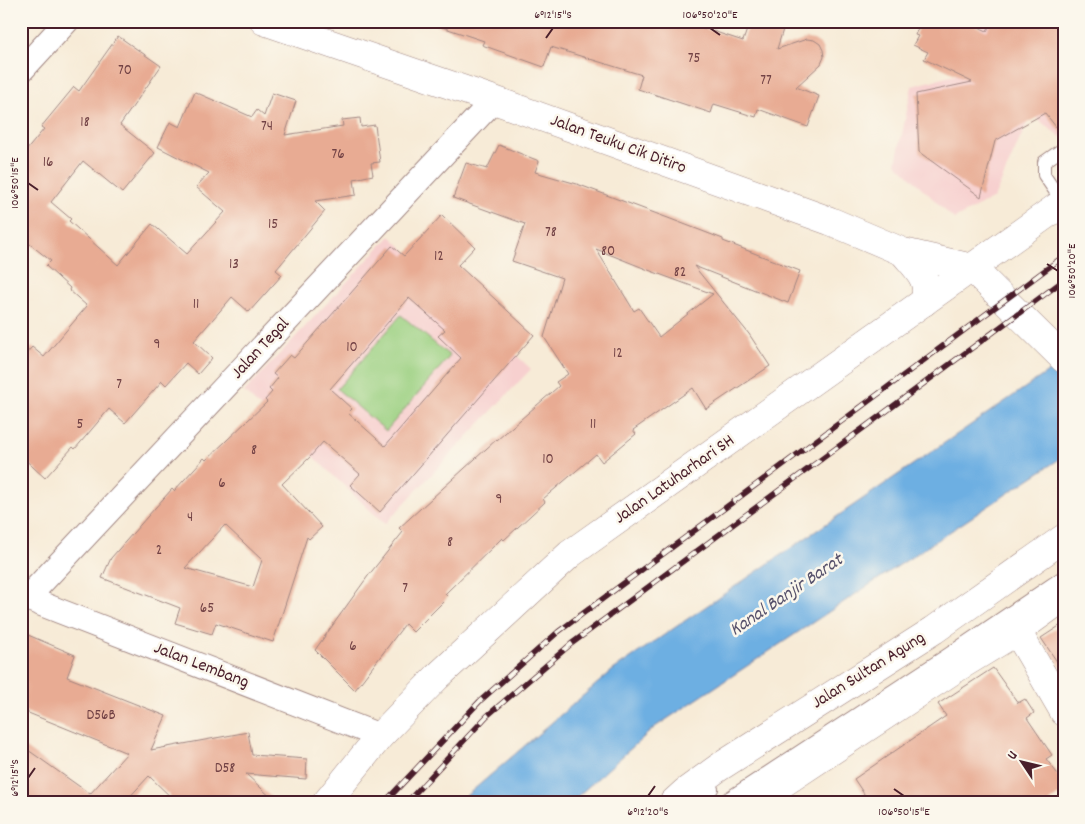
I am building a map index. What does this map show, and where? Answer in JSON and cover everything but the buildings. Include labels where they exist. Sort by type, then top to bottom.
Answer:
[{"type":"main road","name":"Jalan Teuku Cik Ditiro","points":[[264,21],[494,100],[830,221],[903,252],[972,268]]},
{"type":"main road","name":"Jalan Latuharhari SH","points":[[326,803],[380,736],[437,677],[570,554],[1063,203]]},
{"type":"main road","points":[[903,252],[925,282],[927,294],[924,302]]},
{"type":"main road","points":[[972,268],[1064,359]]},
{"type":"main road","name":"Jalan Sultan Agung","points":[[754,803],[947,644],[1064,538]]},
{"type":"main road","name":"Jalan Sultan Agung","points":[[673,803],[718,768],[947,644],[1017,631],[1064,597]]},
{"type":"main road","points":[[1017,631],[1064,712]]},
{"type":"street","points":[[21,71],[67,21]]},
{"type":"street","name":"Jalan Tegal","points":[[24,597],[494,100]]},
{"type":"street","name":"Jalan Lembang","points":[[24,597],[380,736]]},
{"type":"lane","points":[[1063,203],[1044,175],[1044,162],[1064,148]]},
{"type":"lane","points":[[747,764],[1064,576]]},
{"type":"lane","points":[[721,803],[947,644]]},
{"type":"lane","points":[[694,803],[724,780]]},
{"type":"shaded area","points":[[984,21],[1064,21],[1064,137],[1062,138],[1031,114],[994,198],[954,219],[896,163],[912,86],[967,72],[963,59]]},
{"type":"shaded area","points":[[390,236],[531,369],[385,524],[244,392]]},
{"type":"green space","points":[[401,315],[450,356],[386,431],[337,389]]},
{"type":"water","name":"Kanal Banjir Barat","points":[[1064,361],[1064,456],[655,727],[570,803],[458,803],[613,670]]},
{"type":"railway","points":[[384,803],[480,701],[558,632],[1064,256]]},
{"type":"railway","points":[[406,803],[487,716],[571,644],[1064,280]]}]
